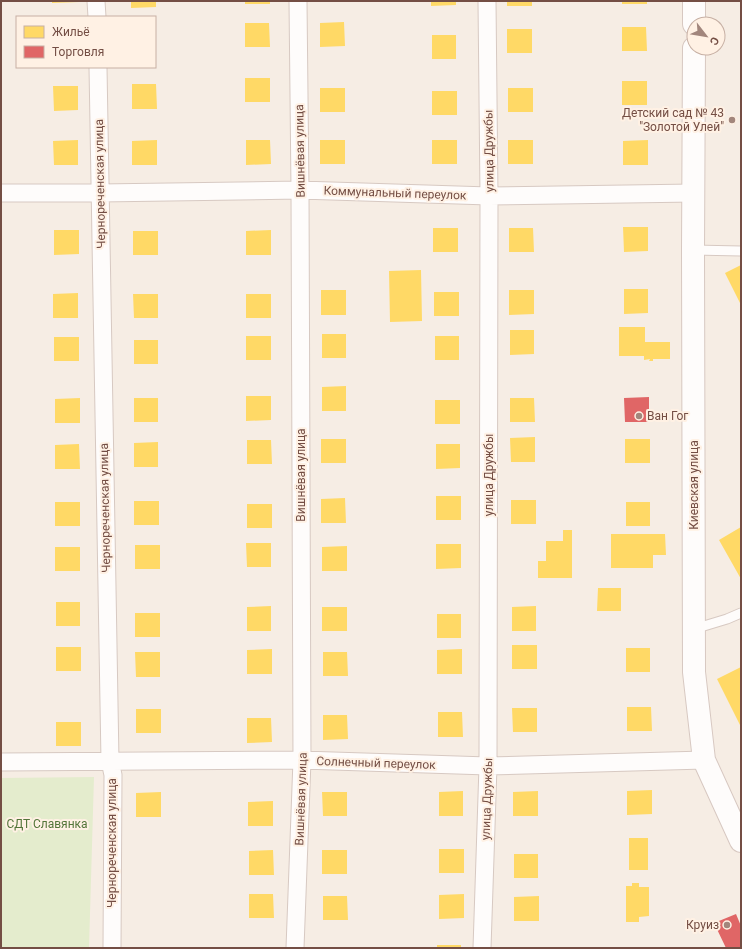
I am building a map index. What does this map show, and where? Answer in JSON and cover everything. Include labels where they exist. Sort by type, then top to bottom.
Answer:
[{"type":"main road","points":[[694,1],[694,16]]},
{"type":"main road","name":"Киевская улица","points":[[694,56],[694,672],[704,760],[741,841]]},
{"type":"street","points":[[96,1],[97,16]]},
{"type":"street","name":"Вишнёвая улица","points":[[295,948],[302,760],[298,1]]},
{"type":"street","name":"улица Дружбы","points":[[482,948],[488,766],[489,196],[487,1]]},
{"type":"street","name":"Чернореченская улица","points":[[98,68],[110,761],[113,775],[112,948]]},
{"type":"street","name":"Коммунальный переулок","points":[[1,193],[300,190],[489,196],[694,194]]},
{"type":"street","name":"Солнечный переулок","points":[[1,762],[302,760],[488,766],[704,760]]},
{"type":"lane","points":[[693,250],[741,251]]},
{"type":"lane","points":[[694,629],[741,613]]},
{"type":"green space","name":"СДТ Славянка","points":[[94,777],[89,948],[1,948],[1,778]]},
{"type":"building: Жильё","points":[[52,1],[79,1],[79,2],[52,3]]},
{"type":"building: Жильё","points":[[131,1],[156,1],[156,7],[131,8]]},
{"type":"building: Жильё","points":[[245,1],[270,1],[270,4],[245,4]]},
{"type":"building: Жильё","points":[[431,1],[456,1],[456,5],[431,6]]},
{"type":"building: Жильё","points":[[507,1],[532,1],[532,6],[507,6]]},
{"type":"building: Жильё","points":[[622,1],[647,1],[647,4],[622,4]]},
{"type":"building: Жильё","points":[[344,22],[345,46],[320,47],[320,23]]},
{"type":"building: Жильё","points":[[245,23],[269,23],[270,47],[245,47]]},
{"type":"building: Жильё","points":[[622,27],[646,27],[647,51],[622,51]]},
{"type":"building: Жильё","points":[[507,29],[532,29],[532,53],[507,53]]},
{"type":"building: Жильё","points":[[432,35],[456,35],[456,59],[432,59]]},
{"type":"building: Жильё","points":[[245,78],[270,78],[270,102],[245,102]]},
{"type":"building: Жильё","points":[[622,81],[647,81],[647,105],[622,105]]},
{"type":"building: Жильё","points":[[132,84],[156,84],[157,109],[132,109]]},
{"type":"building: Жильё","points":[[53,86],[78,86],[78,110],[54,111]]},
{"type":"building: Жильё","points":[[320,88],[345,88],[345,112],[320,112]]},
{"type":"building: Жильё","points":[[508,88],[533,88],[533,112],[508,112]]},
{"type":"building: Жильё","points":[[432,91],[457,91],[457,115],[432,115]]},
{"type":"building: Жильё","points":[[78,140],[78,165],[54,165],[53,141]]},
{"type":"building: Жильё","points":[[157,140],[157,165],[132,165],[132,141]]},
{"type":"building: Жильё","points":[[246,140],[270,140],[271,164],[246,165]]},
{"type":"building: Жильё","points":[[320,140],[345,140],[345,164],[320,164]]},
{"type":"building: Жильё","points":[[432,140],[457,140],[457,164],[432,164]]},
{"type":"building: Жильё","points":[[508,140],[533,140],[533,164],[508,164]]},
{"type":"building: Жильё","points":[[648,140],[648,165],[623,165],[623,141]]},
{"type":"building: Жильё","points":[[623,227],[648,227],[648,251],[624,252]]},
{"type":"building: Жильё","points":[[433,228],[458,228],[458,252],[433,252]]},
{"type":"building: Жильё","points":[[509,228],[533,228],[534,252],[509,252]]},
{"type":"building: Жильё","points":[[54,230],[79,230],[79,254],[54,255]]},
{"type":"building: Жильё","points":[[271,230],[271,255],[246,255],[246,231]]},
{"type":"building: Жильё","points":[[133,231],[158,231],[158,255],[133,255]]},
{"type":"building: Жильё","points":[[741,265],[741,305],[725,273]]},
{"type":"building: Жильё","points":[[421,270],[422,321],[390,322],[389,271]]},
{"type":"building: Жильё","points":[[624,289],[648,289],[648,313],[624,314]]},
{"type":"building: Жильё","points":[[321,290],[346,290],[346,315],[321,315]]},
{"type":"building: Жильё","points":[[509,290],[534,290],[534,314],[509,315]]},
{"type":"building: Жильё","points":[[434,292],[459,292],[459,316],[434,316]]},
{"type":"building: Жильё","points":[[78,293],[78,318],[53,318],[53,294]]},
{"type":"building: Жильё","points":[[133,294],[158,294],[158,318],[134,318]]},
{"type":"building: Жильё","points":[[246,294],[271,294],[271,318],[246,318]]},
{"type":"building: Жильё","points":[[619,327],[645,327],[645,342],[670,342],[670,359],[653,359],[653,361],[649,361],[650,359],[644,360],[644,356],[619,356]]},
{"type":"building: Жильё","points":[[510,330],[534,330],[534,354],[510,355]]},
{"type":"building: Жильё","points":[[322,334],[346,334],[346,358],[322,358]]},
{"type":"building: Жильё","points":[[246,336],[271,336],[271,360],[246,360]]},
{"type":"building: Жильё","points":[[435,336],[459,336],[459,360],[435,360]]},
{"type":"building: Жильё","points":[[54,337],[79,337],[79,361],[54,361]]},
{"type":"building: Жильё","points":[[134,340],[158,340],[158,364],[134,364]]},
{"type":"building: Жильё","points":[[346,386],[346,411],[322,411],[322,387]]},
{"type":"building: Жильё","points":[[246,396],[271,396],[271,420],[246,421]]},
{"type":"building: Жильё","points":[[80,398],[80,423],[55,423],[55,399]]},
{"type":"building: Жильё","points":[[134,398],[158,398],[158,422],[134,422]]},
{"type":"building: Жильё","points":[[510,398],[534,398],[535,422],[510,422]]},
{"type":"building: Жильё","points":[[435,400],[460,400],[460,424],[435,424]]},
{"type":"building: Жильё","points":[[535,437],[535,462],[511,462],[510,438]]},
{"type":"building: Жильё","points":[[321,439],[346,439],[346,463],[321,463]]},
{"type":"building: Жильё","points":[[625,439],[650,439],[650,463],[625,463]]},
{"type":"building: Жильё","points":[[247,440],[271,440],[272,464],[247,464]]},
{"type":"building: Жильё","points":[[158,442],[158,467],[134,467],[134,443]]},
{"type":"building: Жильё","points":[[79,444],[80,469],[55,469],[55,445]]},
{"type":"building: Жильё","points":[[436,444],[460,444],[460,468],[436,469]]},
{"type":"building: Жильё","points":[[436,496],[461,496],[461,520],[436,520]]},
{"type":"building: Жильё","points":[[345,498],[346,523],[321,523],[321,499]]},
{"type":"building: Жильё","points":[[511,500],[536,500],[536,524],[511,524]]},
{"type":"building: Жильё","points":[[134,501],[159,501],[159,525],[134,525]]},
{"type":"building: Жильё","points":[[55,502],[80,502],[80,526],[55,526]]},
{"type":"building: Жильё","points":[[626,502],[650,502],[650,526],[626,526]]},
{"type":"building: Жильё","points":[[247,504],[272,504],[272,528],[247,528]]},
{"type":"building: Жильё","points":[[741,527],[741,579],[719,540]]},
{"type":"building: Жильё","points":[[563,530],[572,530],[572,578],[538,578],[538,561],[546,561],[546,541],[563,541]]},
{"type":"building: Жильё","points":[[611,534],[665,534],[666,555],[653,555],[653,568],[611,568]]},
{"type":"building: Жильё","points":[[246,543],[271,543],[271,567],[247,567]]},
{"type":"building: Жильё","points":[[436,544],[461,544],[461,568],[436,569]]},
{"type":"building: Жильё","points":[[135,545],[160,545],[160,569],[135,569]]},
{"type":"building: Жильё","points":[[347,546],[347,571],[322,571],[322,547]]},
{"type":"building: Жильё","points":[[55,547],[80,547],[80,571],[55,571]]},
{"type":"building: Жильё","points":[[598,588],[621,588],[621,611],[597,611]]},
{"type":"building: Жильё","points":[[56,602],[80,602],[80,626],[56,626]]},
{"type":"building: Жильё","points":[[271,606],[271,631],[247,631],[247,607]]},
{"type":"building: Жильё","points":[[536,606],[536,631],[512,631],[512,607]]},
{"type":"building: Жильё","points":[[322,607],[347,607],[347,631],[322,631]]},
{"type":"building: Жильё","points":[[135,613],[160,613],[160,637],[135,637]]},
{"type":"building: Жильё","points":[[437,614],[461,614],[461,638],[437,638]]},
{"type":"building: Жильё","points":[[512,645],[537,645],[537,669],[512,669]]},
{"type":"building: Жильё","points":[[56,647],[81,647],[81,671],[56,671]]},
{"type":"building: Жильё","points":[[626,648],[650,648],[650,672],[626,672]]},
{"type":"building: Жильё","points":[[272,649],[272,674],[247,674],[247,650]]},
{"type":"building: Жильё","points":[[462,649],[462,674],[437,674],[437,650]]},
{"type":"building: Жильё","points":[[135,652],[160,652],[160,677],[136,677]]},
{"type":"building: Жильё","points":[[323,652],[347,652],[348,676],[323,676]]},
{"type":"building: Жильё","points":[[741,667],[741,727],[717,679]]},
{"type":"building: Жильё","points":[[627,707],[651,707],[652,731],[627,731]]},
{"type":"building: Жильё","points":[[512,708],[537,708],[537,732],[513,732]]},
{"type":"building: Жильё","points":[[136,709],[161,709],[161,733],[136,733]]},
{"type":"building: Жильё","points":[[438,712],[462,712],[463,737],[438,737]]},
{"type":"building: Жильё","points":[[323,715],[347,715],[348,739],[323,740]]},
{"type":"building: Жильё","points":[[247,718],[271,718],[272,742],[247,743]]},
{"type":"building: Жильё","points":[[56,722],[81,722],[81,746],[56,746]]},
{"type":"building: Жильё","points":[[652,790],[652,814],[627,815],[627,791]]},
{"type":"building: Жильё","points":[[463,791],[463,816],[439,816],[439,792]]},
{"type":"building: Жильё","points":[[538,791],[538,816],[513,816],[513,792]]},
{"type":"building: Жильё","points":[[161,792],[161,817],[136,817],[136,793]]},
{"type":"building: Жильё","points":[[322,792],[347,792],[347,816],[323,816]]},
{"type":"building: Жильё","points":[[273,801],[273,826],[248,826],[248,802]]},
{"type":"building: Жильё","points":[[629,838],[648,838],[648,870],[629,870]]},
{"type":"building: Жильё","points":[[439,849],[464,849],[464,873],[439,873]]},
{"type":"building: Жильё","points":[[273,850],[274,875],[249,875],[249,851]]},
{"type":"building: Жильё","points":[[322,850],[347,850],[347,874],[322,874]]},
{"type":"building: Жильё","points":[[514,854],[538,854],[538,878],[514,878]]},
{"type":"building: Жильё","points":[[632,883],[639,883],[639,887],[649,887],[649,916],[639,917],[639,922],[626,922],[626,886],[632,886]]},
{"type":"building: Жильё","points":[[249,894],[273,894],[274,918],[249,918]]},
{"type":"building: Жильё","points":[[464,894],[464,918],[439,919],[439,895]]},
{"type":"building: Жильё","points":[[323,896],[347,896],[348,920],[323,920]]},
{"type":"building: Жильё","points":[[539,896],[539,921],[514,921],[514,897]]},
{"type":"building: Жильё","points":[[437,945],[461,945],[461,948],[437,948]]},
{"type":"building: Торговля","points":[[649,397],[649,422],[625,422],[624,398]]},
{"type":"building: Торговля","points":[[736,914],[741,926],[741,948],[726,948],[714,923]]},
{"type":"place","name":"Детский сад № 43 \"Золотой Улей\"","points":[[732,120]]},
{"type":"place","name":"Ван Гог","points":[[639,416]]},
{"type":"place","name":"Круиз","points":[[727,925]]}]
